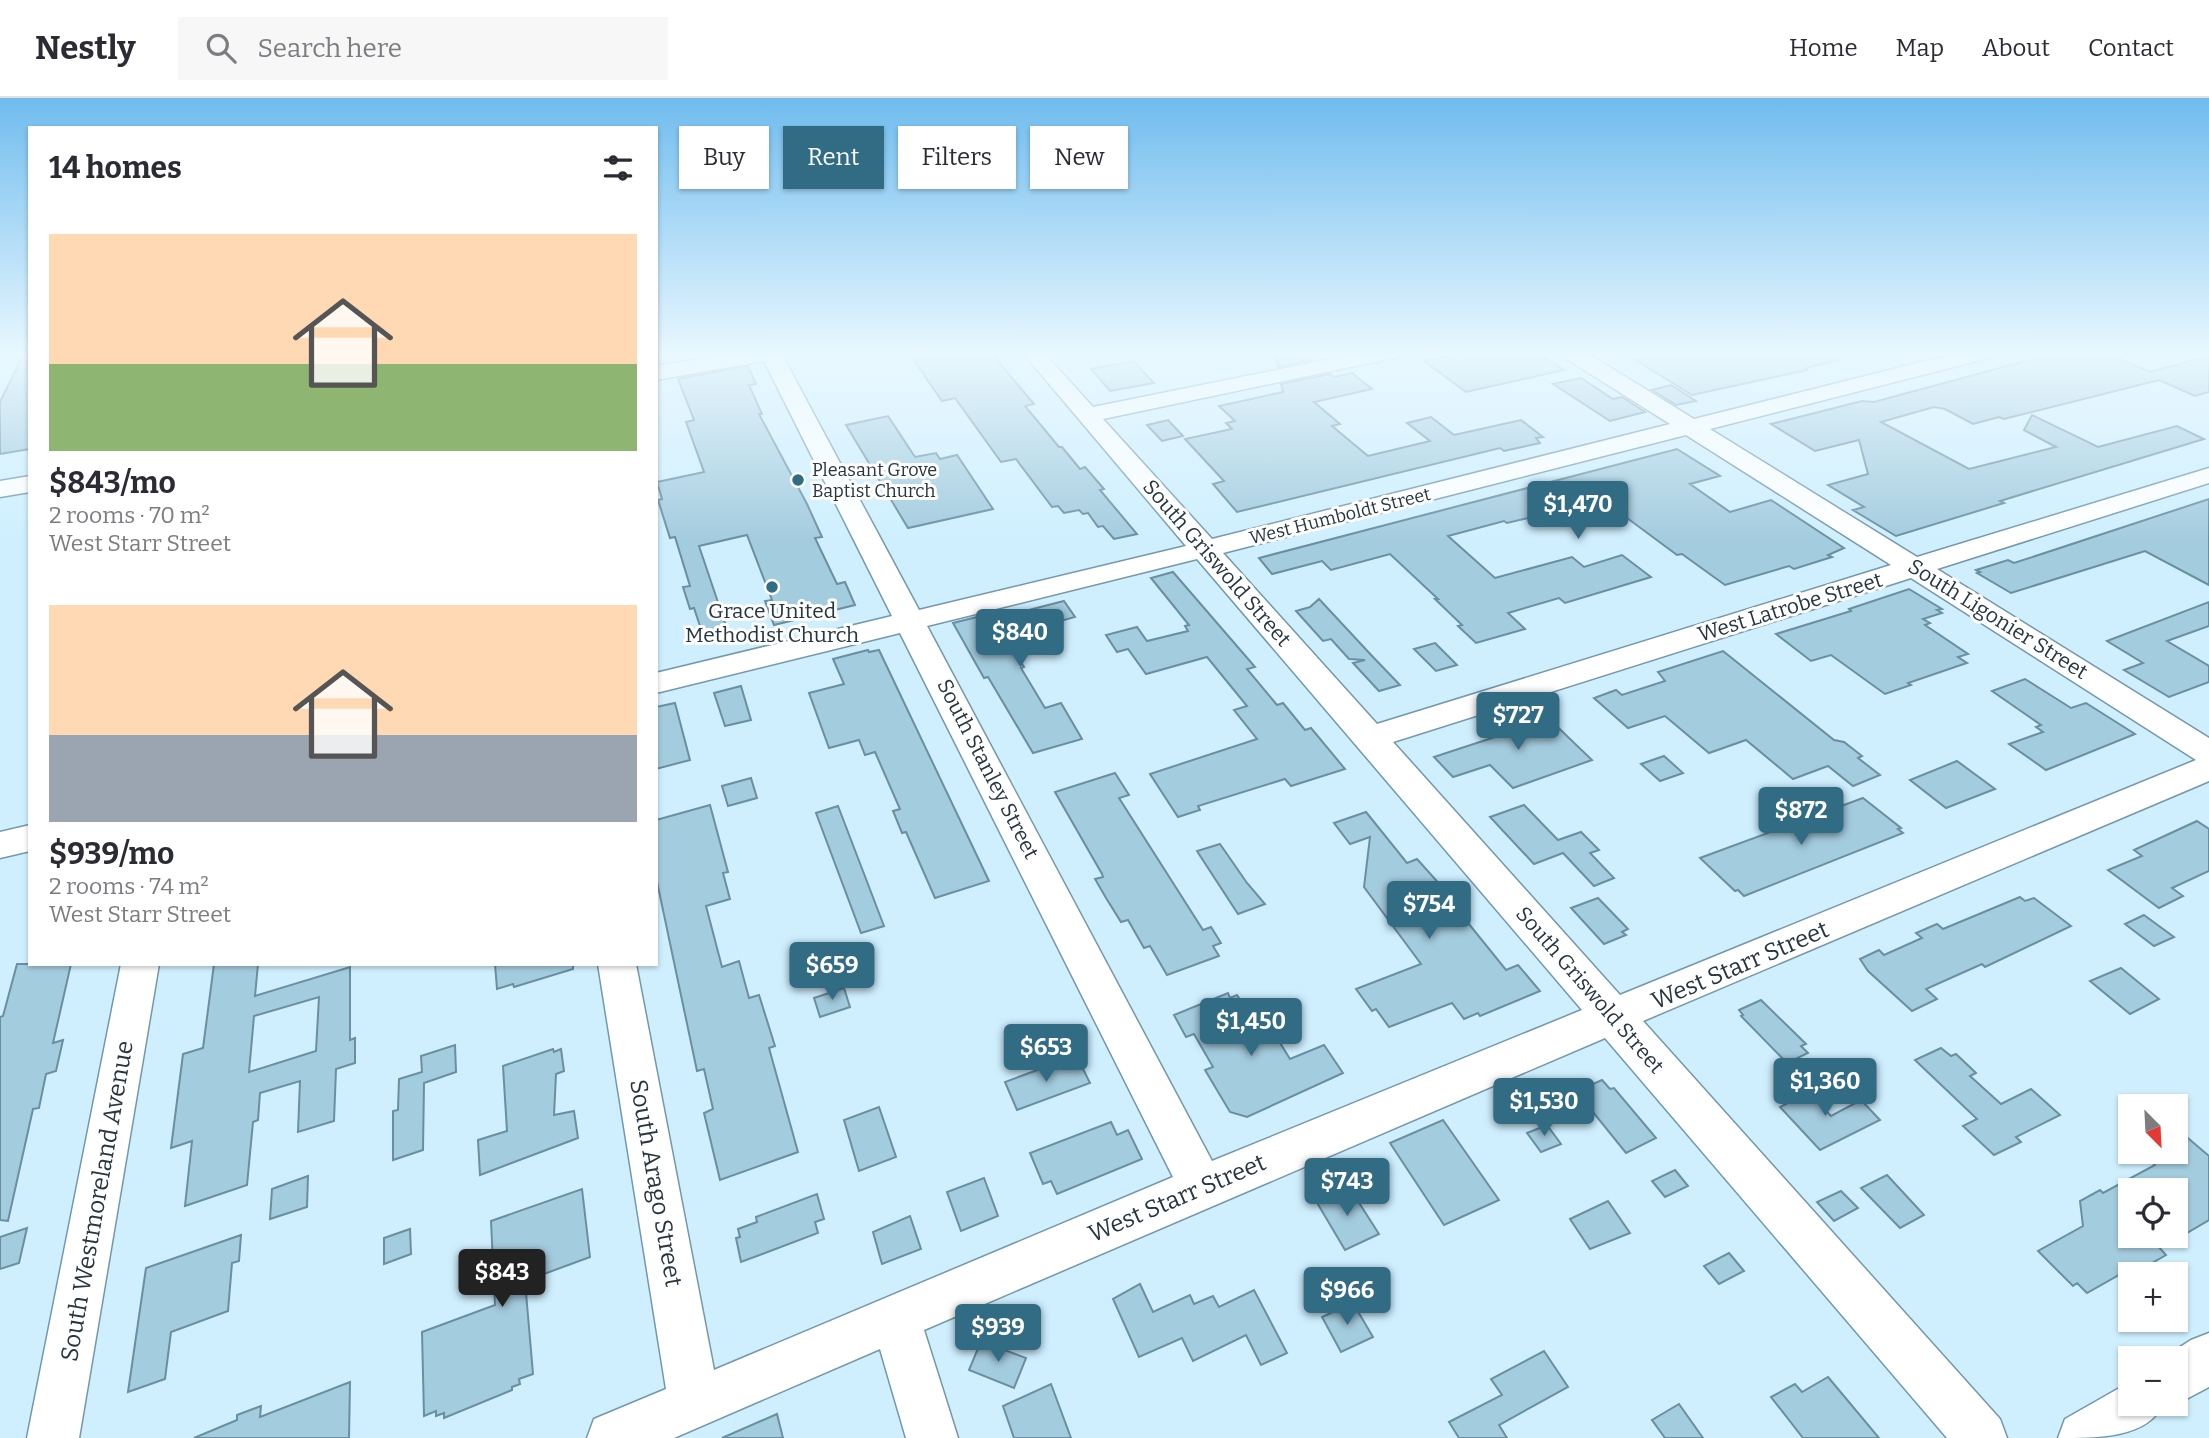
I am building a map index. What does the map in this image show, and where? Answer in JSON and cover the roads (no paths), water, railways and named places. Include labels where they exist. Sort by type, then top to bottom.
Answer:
[{"type":"street","name":"South Stanley Street","points":[[804,416],[1202,1187]]},
{"type":"street","name":"South Griswold Street","points":[[1088,416],[1981,1438]]},
{"type":"street","name":"South Ligonier Street","points":[[1671,416],[2209,753]]},
{"type":"street","name":"West Humboldt Street","points":[[658,683],[1738,416]]},
{"type":"street","name":"West Latrobe Street","points":[[1370,738],[2209,475]]},
{"type":"street","points":[[0,489],[28,484]]},
{"type":"street","name":"West Starr Street","points":[[613,1438],[1202,1187],[1614,1018],[2209,768]]},
{"type":"street","points":[[0,845],[28,838]]},
{"type":"street","name":"South Westmoreland Avenue","points":[[53,1438],[140,966]]},
{"type":"street","name":"South Arago Street","points":[[617,966],[694,1402]]},
{"type":"street","points":[[895,1317],[932,1438]]},
{"type":"street","points":[[2188,1372],[2209,1358]]},
{"type":"street","points":[[2084,1438],[2119,1416]]},
{"type":"place","name":"Pleasant Grove Baptist Church","points":[[798,480]]},
{"type":"place","name":"Grace United Methodist Church","points":[[772,587]]}]
